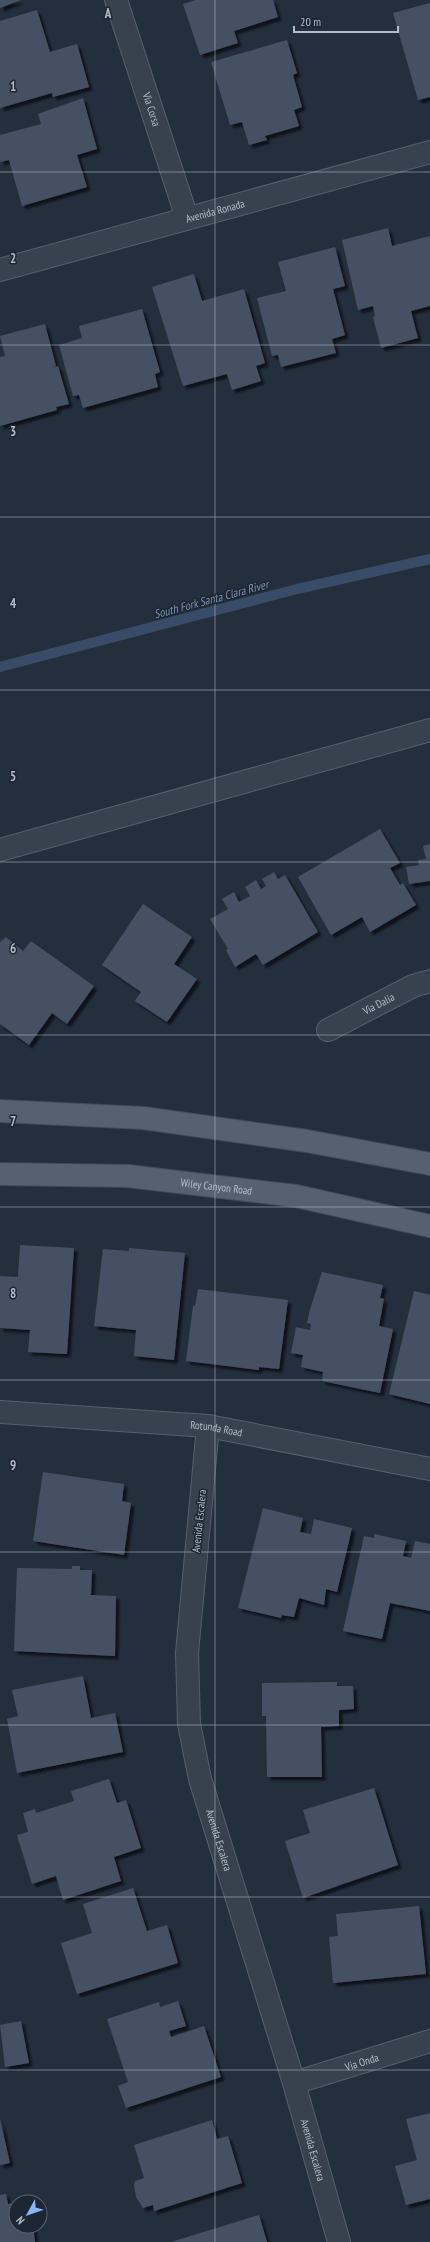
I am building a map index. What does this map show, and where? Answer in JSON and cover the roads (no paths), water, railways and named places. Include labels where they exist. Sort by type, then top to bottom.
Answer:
[{"type":"main road","points":[[0,1111],[143,1118],[307,1140],[430,1164]]},
{"type":"main road","name":"Wiley Canyon Road","points":[[0,1174],[128,1176],[296,1196],[430,1226]]},
{"type":"street","name":"Via Corsa","points":[[116,0],[187,218]]},
{"type":"street","name":"Avenida Ronada","points":[[0,270],[430,152]]},
{"type":"street","points":[[0,850],[430,730]]},
{"type":"street","name":"Via Dalia","points":[[328,1030],[413,986],[430,981]]},
{"type":"street","name":"Rotunda Road","points":[[0,1412],[208,1426],[430,1469]]},
{"type":"street","name":"Avenida Escalera","points":[[208,1426],[187,1653],[189,1724],[200,1779],[294,2083],[339,2242]]},
{"type":"street","name":"Via Onda","points":[[294,2083],[430,2041]]},
{"type":"waterway","name":"South Fork Santa Clara River","points":[[0,667],[297,589],[430,559]]}]
